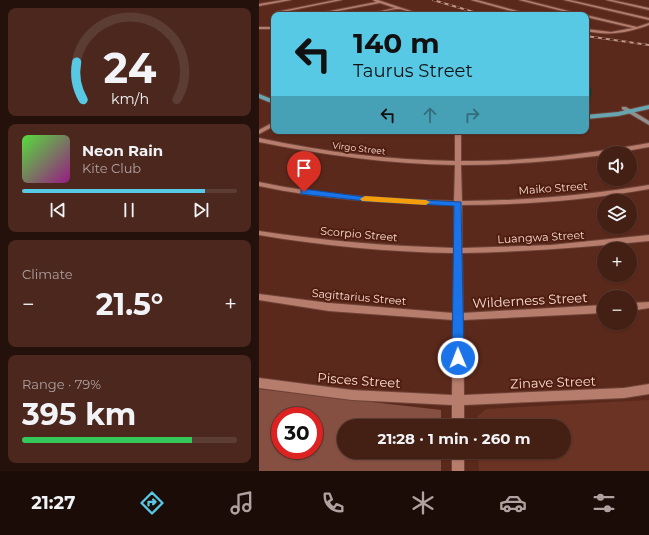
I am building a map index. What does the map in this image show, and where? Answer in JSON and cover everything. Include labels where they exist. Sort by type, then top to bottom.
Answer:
[{"type":"main road","points":[[259,96],[271,101]]},
{"type":"main road","points":[[627,110],[649,100]]},
{"type":"main road","points":[[589,117],[649,107]]},
{"type":"main road","points":[[627,110],[649,124]]},
{"type":"street","points":[[260,4],[289,0]]},
{"type":"street","points":[[260,4],[278,12],[340,0]]},
{"type":"street","points":[[375,0],[411,12]]},
{"type":"street","points":[[473,0],[519,12]]},
{"type":"street","points":[[485,3],[497,0]]},
{"type":"street","points":[[521,0],[570,12]]},
{"type":"street","points":[[566,0],[649,19]]},
{"type":"street","points":[[608,0],[649,9]]},
{"type":"street","points":[[327,12],[379,2]]},
{"type":"street","points":[[380,12],[399,8]]},
{"type":"street","points":[[589,17],[637,28]]},
{"type":"street","points":[[589,30],[614,34],[623,33],[649,24]]},
{"type":"street","points":[[259,28],[271,28]]},
{"type":"street","points":[[259,132],[271,126]]},
{"type":"street","points":[[457,134],[458,419]]},
{"type":"street","name":"Virgo Street","points":[[259,140],[304,150],[347,156],[395,161],[457,164],[531,162],[597,154]]},
{"type":"street","name":"Virgo Street","points":[[637,147],[649,145]]},
{"type":"street","name":"Maiko Street","points":[[259,184],[339,197],[458,204],[565,199],[649,187]]},
{"type":"street","name":"Scorpio Street","points":[[259,233],[334,244],[458,252]]},
{"type":"street","name":"Luangwa Street","points":[[458,252],[578,246],[649,238]]},
{"type":"street","name":"Sagittarius Street","points":[[259,297],[329,307],[457,317]]},
{"type":"street","points":[[637,307],[648,307]]},
{"type":"street","name":"Wilderness Street","points":[[457,317],[597,309]]},
{"type":"street","name":"Pisces Street","points":[[259,383],[352,395],[458,400]]},
{"type":"street","name":"Zinave Street","points":[[458,400],[624,393],[649,389]]},
{"type":"street","points":[[458,459],[458,471]]},
{"type":"shaded area","points":[[259,389],[441,410],[441,419],[337,419],[337,459],[441,459],[441,471],[259,471]]},
{"type":"shaded area","points":[[649,400],[649,471],[479,471],[478,459],[571,459],[571,419],[478,419],[478,416],[486,409]]},
{"type":"railway","points":[[433,0],[474,12]]},
{"type":"railway","points":[[589,36],[649,45]]},
{"type":"slow traffic","points":[[365,199],[426,202]]},
{"type":"route","points":[[304,192],[339,197],[458,204],[458,358]]}]
